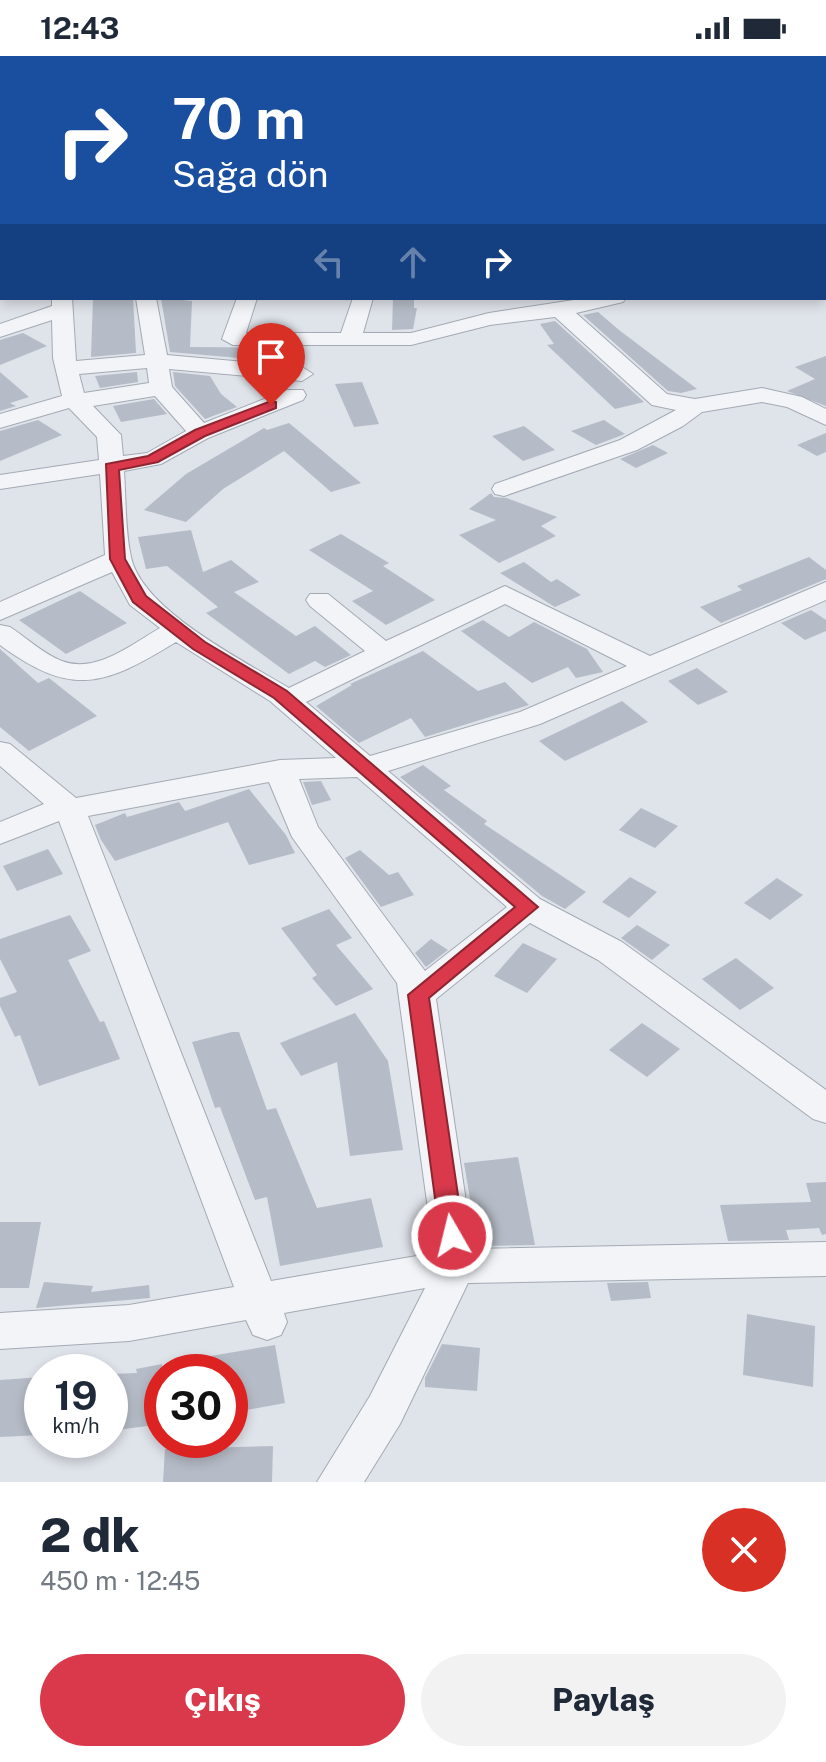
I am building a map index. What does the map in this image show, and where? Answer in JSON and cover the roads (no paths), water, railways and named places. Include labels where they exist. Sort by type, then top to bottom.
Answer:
[{"type":"street","points":[[146,300],[161,388],[200,433]]},
{"type":"street","points":[[246,300],[233,339],[411,339],[536,306],[560,310],[607,300]]},
{"type":"street","points":[[350,339],[362,300]]},
{"type":"street","points":[[0,331],[63,304],[66,368],[76,400],[109,435],[118,559],[139,599],[199,646],[287,700],[528,907],[610,951],[826,1109]]},
{"type":"street","points":[[560,310],[660,400],[695,406],[762,395],[794,402],[826,418]]},
{"type":"street","points":[[0,482],[153,459],[298,385],[157,361],[66,368]]},
{"type":"street","points":[[0,421],[76,400],[161,388]]},
{"type":"street","points":[[504,489],[599,456],[658,430],[695,406]]},
{"type":"street","points":[[0,612],[118,559]]},
{"type":"street","points":[[0,834],[48,813],[280,770],[368,767],[530,718],[826,590]]},
{"type":"street","points":[[287,700],[505,594],[649,666]]},
{"type":"street","points":[[319,600],[384,653]]},
{"type":"street","points":[[0,633],[50,666],[72,674],[87,674],[108,667],[178,629]]},
{"type":"street","points":[[0,751],[70,809],[263,1311]]},
{"type":"street","points":[[280,770],[303,830],[413,980],[418,995],[456,1266],[385,1410],[339,1482]]},
{"type":"street","points":[[418,995],[528,907]]},
{"type":"street","points":[[0,1331],[263,1311],[456,1266],[826,1259]]}]
